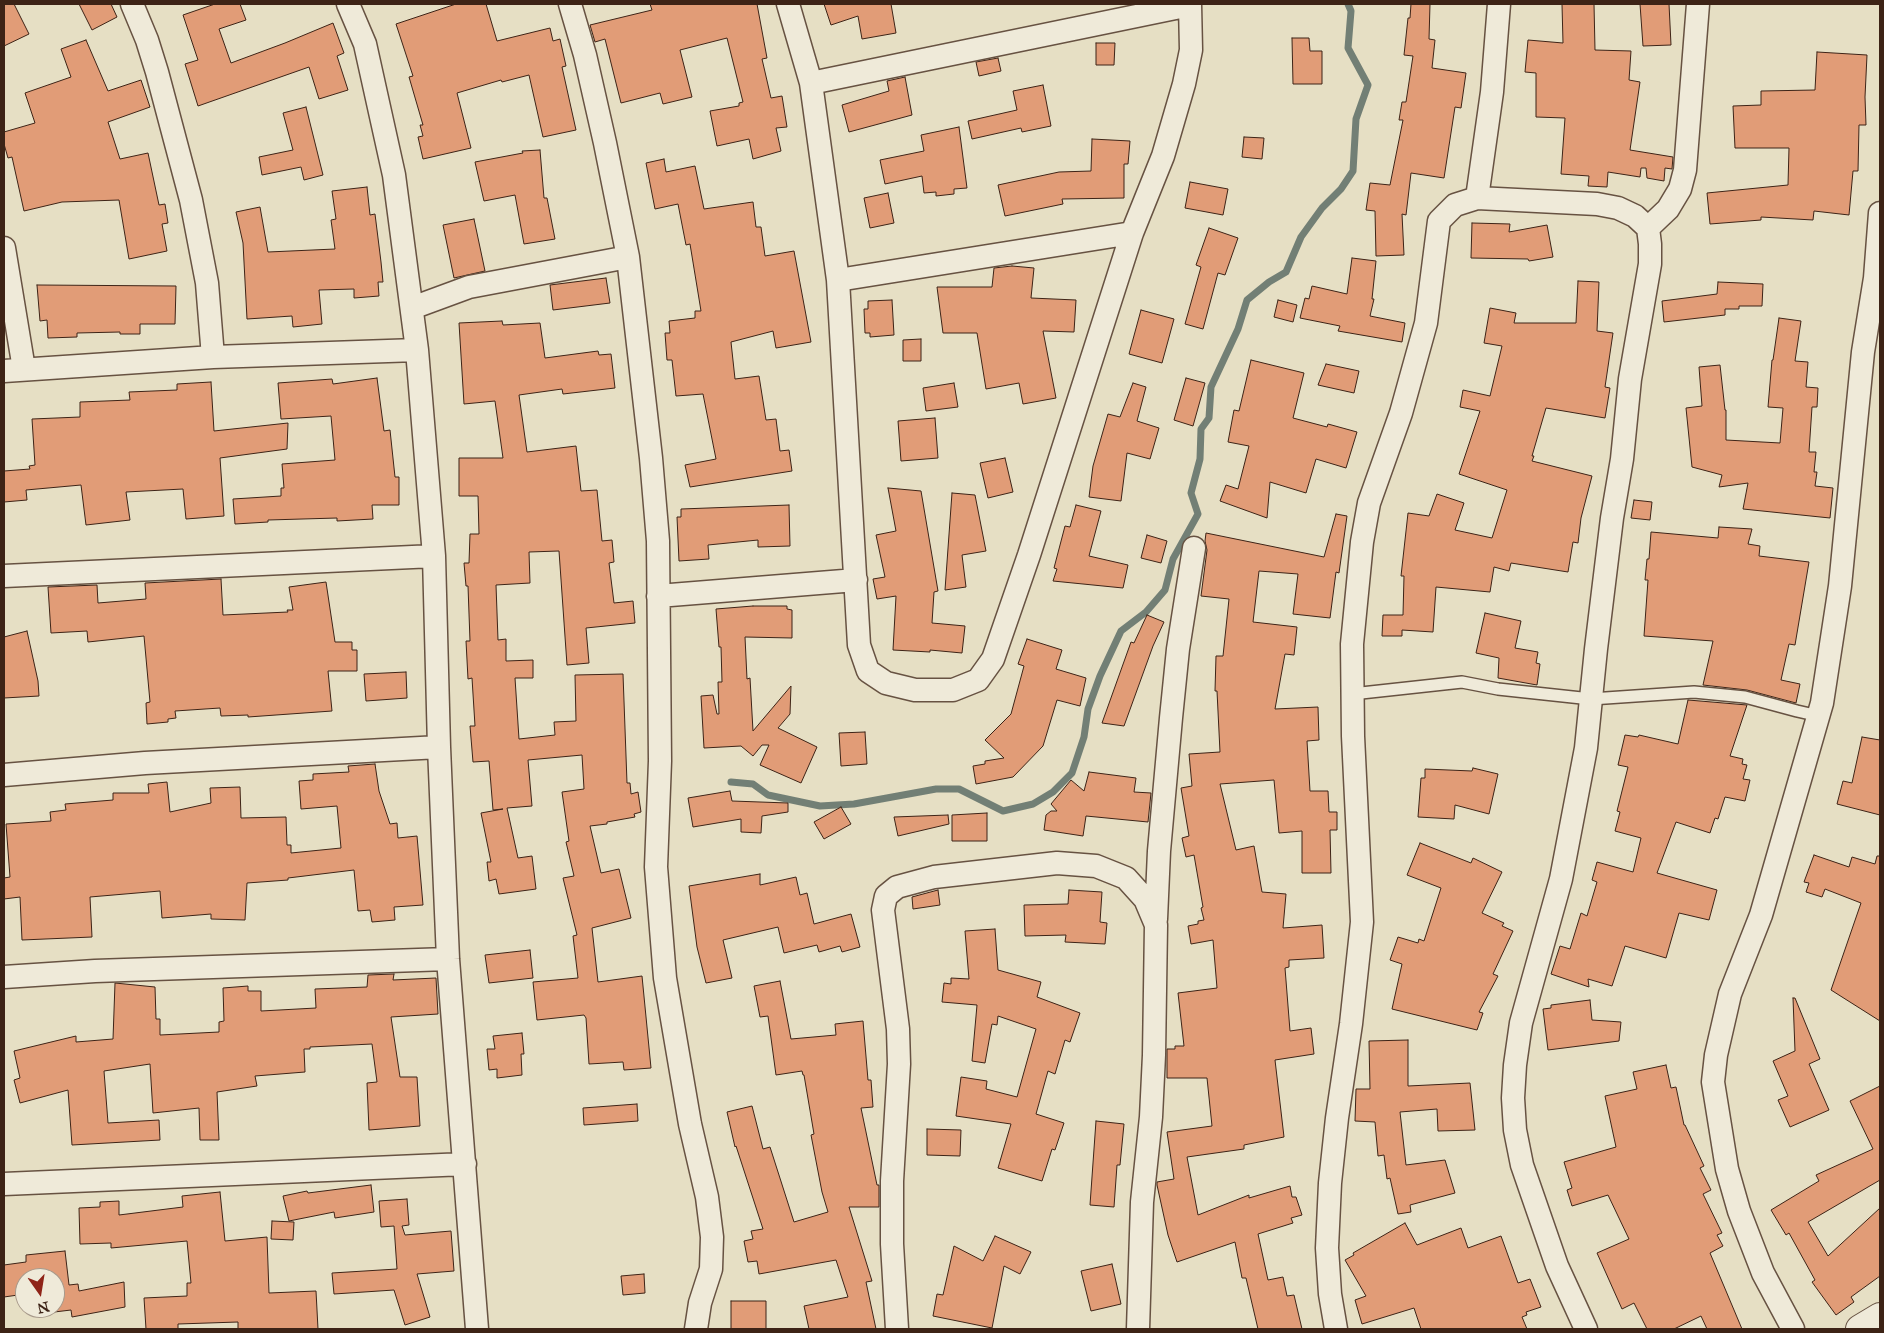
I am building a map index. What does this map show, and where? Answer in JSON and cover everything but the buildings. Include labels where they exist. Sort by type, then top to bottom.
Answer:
[{"type":"street","points":[[132,4],[147,40],[157,72],[191,200],[207,283],[213,357]]},
{"type":"street","points":[[348,4],[365,44],[394,175],[417,350],[434,556],[439,747],[448,959],[477,1329]]},
{"type":"street","points":[[570,4],[585,56],[605,143],[628,257],[652,467],[658,541],[660,761],[656,867],[665,978],[690,1124],[707,1197],[712,1237],[711,1269],[700,1303],[696,1329]]},
{"type":"street","points":[[788,4],[811,83],[838,280],[859,645],[868,671],[886,683],[915,690],[953,690],[978,680],[993,659],[1026,564],[1132,233],[1163,156],[1184,84],[1191,50],[1190,4],[811,83]]},
{"type":"street","points":[[1477,198],[1492,92],[1499,4]]},
{"type":"street","points":[[1648,228],[1668,209],[1680,189],[1685,170],[1698,4]]},
{"type":"street","points":[[1336,1329],[1330,1294],[1327,1248],[1330,1183],[1362,922],[1352,694],[1352,644],[1362,542],[1369,503],[1401,413],[1426,323],[1439,221],[1455,205],[1477,198],[1597,204],[1618,208],[1635,216],[1648,228],[1650,244],[1650,264],[1630,379],[1622,459],[1612,518],[1586,748],[1561,879],[1521,1023],[1513,1098],[1515,1130],[1522,1165],[1557,1266],[1586,1329]]},
{"type":"street","points":[[1793,1329],[1763,1273],[1739,1211],[1727,1169],[1713,1082],[1716,1055],[1730,994],[1761,915],[1819,716],[1827,676],[1840,586],[1863,352],[1875,278],[1880,213]]},
{"type":"street","points":[[838,280],[1132,233]]},
{"type":"street","points":[[4,248],[14,370],[213,357],[417,350]]},
{"type":"street","points":[[412,308],[469,287],[628,257]]},
{"type":"street","points":[[1138,1329],[1142,1202],[1151,1117],[1159,851],[1178,649],[1194,548]]},
{"type":"street","points":[[4,576],[434,556]]},
{"type":"street","points":[[658,596],[856,580]]},
{"type":"street","points":[[4,775],[145,762],[439,747]]},
{"type":"street","points":[[897,1329],[892,1244],[892,1181],[899,1064],[897,1020],[883,910],[886,896],[897,887],[934,877],[1057,863],[1096,866],[1126,878],[1144,899],[1156,925]]},
{"type":"street","points":[[4,977],[94,971],[448,959]]},
{"type":"street","points":[[4,1184],[465,1164]]},
{"type":"street","points":[[1860,1329],[1880,1317]]},
{"type":"lane","points":[[1352,694],[1462,682],[1498,689],[1591,699],[1694,692],[1745,697],[1819,716]]},
{"type":"waterway","points":[[731,782],[753,784],[768,795],[820,806],[854,804],[936,789],[959,789],[1003,811],[1033,804],[1053,792],[1072,773],[1084,737],[1088,709],[1100,676],[1121,631],[1146,612],[1165,590],[1173,559],[1198,514],[1191,493],[1200,459],[1201,429],[1209,418],[1211,387],[1238,329],[1247,300],[1269,282],[1286,272],[1301,237],[1322,208],[1341,189],[1353,171],[1356,119],[1368,85],[1348,48],[1351,11],[1348,4]]}]
